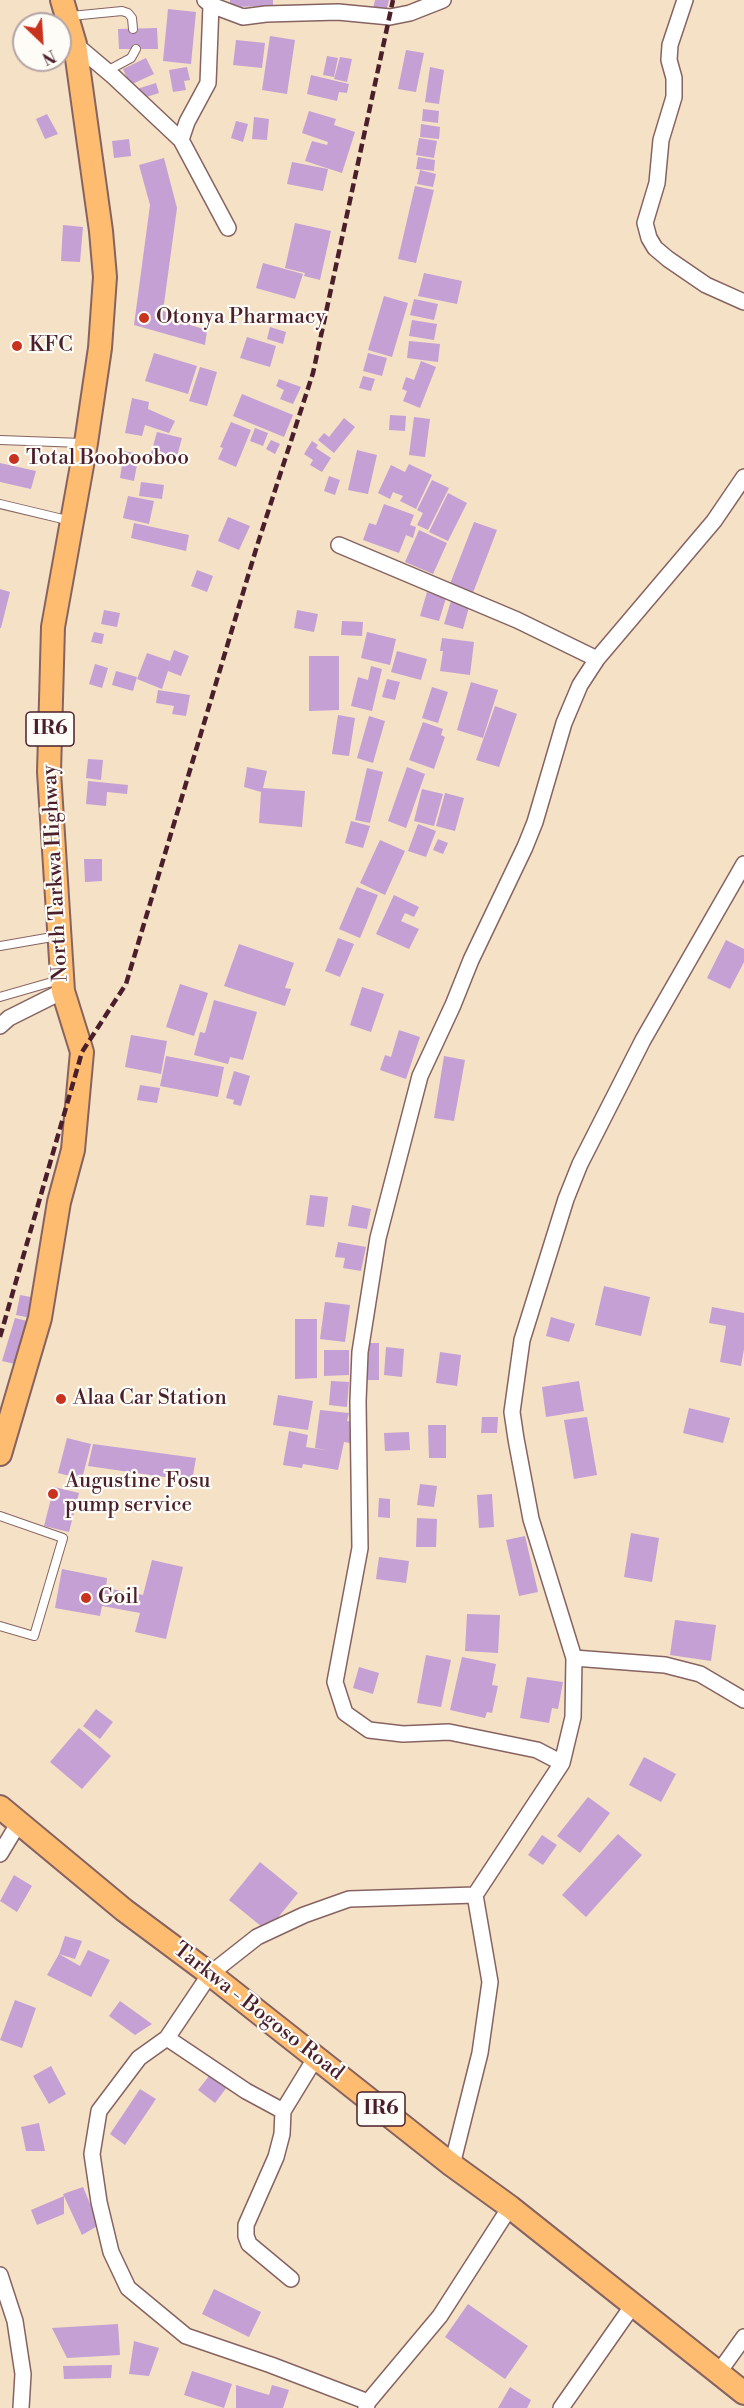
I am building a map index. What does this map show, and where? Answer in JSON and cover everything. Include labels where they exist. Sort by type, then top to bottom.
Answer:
[{"type":"main road","name":"North Tarkwa Highway","points":[[0,1454],[40,1318],[58,1202],[73,1150],[82,1052],[63,985],[59,936],[49,772],[53,627],[86,443],[100,348],[105,277],[101,231],[75,44],[64,8]]},
{"type":"main road","name":"Tarkwa - Bogoso Road","points":[[0,1807],[124,1910],[210,1974],[452,2165],[510,2207],[744,2393]]},
{"type":"street","points":[[181,140],[187,123],[208,83],[208,3],[243,17],[338,12],[390,17],[410,13],[443,0]]},
{"type":"street","points":[[685,0],[670,45],[669,60],[674,78],[674,97],[661,140],[657,183],[645,223],[652,243],[668,259],[706,285],[744,302]]},
{"type":"street","points":[[75,44],[181,140],[228,228]]},
{"type":"street","points":[[562,1763],[528,1748],[449,1732],[403,1734],[369,1730],[345,1713],[335,1682],[360,1548],[358,1401],[360,1352],[378,1238],[420,1076],[471,960],[525,847],[535,822],[564,723],[580,685],[597,659],[714,521],[744,477]]},
{"type":"street","points":[[339,545],[517,620],[597,659]]},
{"type":"street","points":[[452,2165],[480,2053],[490,1982],[475,1895],[562,1763],[573,1717],[574,1658],[531,1519],[512,1412],[522,1340],[566,1199],[580,1164],[643,1040],[744,864]]},
{"type":"street","points":[[0,1026],[63,985]]},
{"type":"street","points":[[574,1658],[665,1665],[700,1674],[744,1700]]},
{"type":"street","points":[[0,1854],[18,1824]]},
{"type":"street","points":[[475,1895],[349,1899],[304,1915],[257,1937],[210,1974],[167,2037],[139,2058],[99,2111],[92,2154],[103,2226],[111,2252],[128,2288],[186,2336],[271,2365],[367,2405],[440,2316],[510,2207]]},
{"type":"street","points":[[167,2037],[246,2091],[283,2110]]},
{"type":"street","points":[[291,2279],[249,2244],[246,2225],[276,2157],[282,2134],[283,2110],[316,2057]]},
{"type":"street","points":[[0,2275],[15,2321],[23,2374],[21,2408]]},
{"type":"street","points":[[561,2408],[633,2305]]},
{"type":"street","points":[[719,2372],[744,2337]]},
{"type":"lane","points":[[64,8],[122,11],[128,13],[132,18],[133,29]]},
{"type":"lane","points":[[107,71],[131,58],[136,49]]},
{"type":"lane","points":[[0,440],[86,443]]},
{"type":"lane","points":[[0,504],[73,522]]},
{"type":"lane","points":[[0,946],[59,936]]},
{"type":"lane","points":[[0,997],[63,985]]},
{"type":"lane","points":[[0,1516],[63,1538],[34,1636],[0,1626]]},
{"type":"building","points":[[230,0],[273,0],[273,6],[230,7]]},
{"type":"building","points":[[375,0],[389,0],[386,12],[373,9]]},
{"type":"building","points":[[168,9],[196,12],[191,64],[163,61]]},
{"type":"building","points":[[157,28],[158,49],[119,49],[118,29]]},
{"type":"building","points":[[270,36],[295,40],[287,94],[262,90]]},
{"type":"building","points":[[236,40],[265,43],[262,68],[233,65]]},
{"type":"building","points":[[406,50],[424,53],[416,92],[398,89]]},
{"type":"building","points":[[327,56],[338,58],[334,77],[323,75]]},
{"type":"building","points":[[340,57],[352,59],[347,82],[334,79]]},
{"type":"building","points":[[146,58],[154,74],[130,85],[123,69]]},
{"type":"building","points":[[187,67],[190,80],[184,81],[186,90],[173,92],[169,70]]},
{"type":"building","points":[[430,67],[444,70],[439,104],[425,102]]},
{"type":"building","points":[[311,75],[349,84],[347,93],[339,92],[337,101],[307,94]]},
{"type":"building","points":[[156,83],[159,93],[140,99],[137,89]]},
{"type":"building","points":[[423,109],[439,111],[438,123],[422,121]]},
{"type":"building","points":[[309,111],[336,119],[334,125],[355,132],[342,173],[305,161],[312,141],[327,145],[328,142],[302,133]]},
{"type":"building","points":[[47,114],[58,134],[45,139],[36,119]]},
{"type":"building","points":[[254,117],[269,119],[267,140],[252,139]]},
{"type":"building","points":[[236,121],[248,124],[243,142],[231,138]]},
{"type":"building","points":[[421,124],[440,127],[439,139],[420,137]]},
{"type":"building","points":[[419,138],[437,141],[434,158],[416,155]]},
{"type":"building","points":[[129,139],[131,156],[114,158],[112,141]]},
{"type":"building","points":[[418,157],[435,160],[434,171],[416,169]]},
{"type":"building","points":[[164,158],[177,208],[163,311],[191,318],[190,325],[207,330],[205,345],[134,325],[150,205],[139,165]]},
{"type":"building","points":[[292,162],[328,169],[323,191],[287,184]]},
{"type":"building","points":[[420,170],[436,174],[433,187],[417,184]]},
{"type":"building","points":[[415,186],[434,190],[416,263],[398,259]]},
{"type":"building","points":[[295,223],[331,231],[320,280],[285,268]]},
{"type":"building","points":[[63,225],[83,227],[80,262],[61,261]]},
{"type":"building","points":[[263,263],[303,274],[295,299],[256,288]]},
{"type":"building","points":[[424,273],[462,281],[457,304],[418,296]]},
{"type":"building","points":[[384,296],[408,303],[392,357],[368,350]]},
{"type":"building","points":[[414,299],[438,304],[434,320],[410,315]]},
{"type":"building","points":[[412,320],[437,324],[434,340],[409,336]]},
{"type":"building","points":[[270,327],[286,332],[283,344],[267,339]]},
{"type":"building","points":[[247,337],[276,346],[270,367],[240,358]]},
{"type":"building","points":[[409,341],[440,344],[438,362],[407,358]]},
{"type":"building","points":[[154,353],[197,366],[188,394],[145,381]]},
{"type":"building","points":[[368,353],[387,358],[382,376],[363,371]]},
{"type":"building","points":[[421,361],[436,367],[420,408],[403,401],[407,391],[402,389],[406,377],[414,380]]},
{"type":"building","points":[[200,367],[217,372],[207,406],[189,401]]},
{"type":"building","points":[[363,376],[375,379],[371,391],[359,388]]},
{"type":"building","points":[[279,379],[301,387],[293,404],[280,399],[284,390],[276,386]]},
{"type":"building","points":[[242,394],[293,415],[284,437],[233,416]]},
{"type":"building","points":[[132,398],[149,402],[148,409],[175,421],[169,433],[145,425],[142,436],[125,433]]},
{"type":"building","points":[[390,415],[406,416],[405,431],[389,430]]},
{"type":"building","points":[[414,417],[430,419],[425,457],[409,455]]},
{"type":"building","points":[[344,418],[355,427],[334,453],[318,440],[324,433],[329,437]]},
{"type":"building","points":[[231,422],[251,430],[236,467],[218,459],[223,448],[220,447]]},
{"type":"building","points":[[255,428],[268,433],[263,446],[250,441]]},
{"type":"building","points":[[157,432],[182,438],[175,463],[150,457]]},
{"type":"building","points":[[271,440],[280,444],[275,454],[266,449]]},
{"type":"building","points":[[312,441],[318,445],[316,448],[331,458],[322,472],[310,465],[313,460],[304,454]]},
{"type":"building","points":[[357,450],[377,455],[368,494],[348,490]]},
{"type":"building","points":[[124,451],[139,454],[134,481],[120,478]]},
{"type":"building","points":[[0,463],[36,471],[31,489],[0,482]]},
{"type":"building","points":[[409,464],[432,475],[416,509],[400,501],[403,496],[393,492],[390,499],[378,493],[391,465],[405,472]]},
{"type":"building","points":[[329,476],[340,480],[335,495],[324,491]]},
{"type":"building","points":[[432,480],[449,488],[428,530],[417,525],[423,513],[417,510]]},
{"type":"building","points":[[141,482],[164,485],[162,499],[139,496]]},
{"type":"building","points":[[448,493],[467,503],[448,541],[429,532]]},
{"type":"building","points":[[128,496],[154,501],[149,524],[123,518]]},
{"type":"building","points":[[384,504],[414,515],[410,525],[416,527],[413,538],[406,535],[399,553],[363,540],[369,523],[376,525]]},
{"type":"building","points":[[228,517],[250,526],[239,550],[218,541]]},
{"type":"building","points":[[474,522],[497,530],[471,598],[448,589]]},
{"type":"building","points":[[134,523],[189,535],[186,551],[131,538]]},
{"type":"building","points":[[419,530],[447,543],[433,574],[405,562]]},
{"type":"building","points":[[197,570],[213,576],[207,592],[191,586]]},
{"type":"building","points":[[0,589],[10,592],[1,628],[0,628]]},
{"type":"building","points":[[427,592],[446,598],[439,621],[420,616]]},
{"type":"building","points":[[451,601],[469,607],[463,629],[444,624]]},
{"type":"building","points":[[104,610],[120,613],[117,627],[101,624]]},
{"type":"building","points":[[297,610],[318,614],[314,632],[294,628]]},
{"type":"building","points":[[342,621],[363,622],[362,636],[341,635]]},
{"type":"building","points":[[94,632],[104,634],[102,644],[91,642]]},
{"type":"building","points":[[367,632],[396,639],[390,665],[361,658]]},
{"type":"building","points":[[442,638],[474,642],[470,675],[440,671]]},
{"type":"building","points":[[174,650],[189,656],[181,676],[168,671],[162,689],[137,679],[147,653],[170,661]]},
{"type":"building","points":[[397,651],[427,659],[421,680],[391,672]]},
{"type":"building","points":[[309,656],[339,656],[339,710],[309,711]]},
{"type":"building","points":[[95,664],[108,668],[102,688],[89,684]]},
{"type":"building","points":[[371,666],[382,669],[372,711],[351,706],[358,677],[368,680]]},
{"type":"building","points":[[116,671],[137,677],[133,691],[112,685]]},
{"type":"building","points":[[387,679],[400,682],[395,700],[382,697]]},
{"type":"building","points":[[471,682],[498,690],[483,738],[457,730]]},
{"type":"building","points":[[432,687],[448,692],[438,723],[422,718]]},
{"type":"building","points":[[158,690],[190,695],[186,716],[172,714],[174,706],[156,703]]},
{"type":"building","points":[[495,706],[517,714],[499,767],[476,760]]},
{"type":"building","points":[[338,715],[355,718],[349,756],[332,754]]},
{"type":"building","points":[[369,716],[385,721],[373,763],[357,758]]},
{"type":"building","points":[[423,722],[443,729],[441,735],[445,737],[434,769],[409,760]]},
{"type":"building","points":[[88,759],[103,760],[101,780],[86,778]]},
{"type":"building","points":[[247,767],[267,771],[263,788],[305,791],[302,827],[259,823],[261,792],[244,787]]},
{"type":"building","points":[[407,767],[425,774],[406,828],[388,821]]},
{"type":"building","points":[[367,768],[383,772],[370,823],[355,820]]},
{"type":"building","points":[[88,781],[128,785],[127,794],[107,792],[106,806],[86,804]]},
{"type":"building","points":[[422,789],[443,794],[434,826],[414,821]]},
{"type":"building","points":[[445,793],[464,798],[455,831],[436,826]]},
{"type":"building","points":[[351,821],[370,826],[363,848],[345,843]]},
{"type":"building","points":[[418,824],[436,831],[426,857],[408,851]]},
{"type":"building","points":[[438,839],[448,843],[443,854],[433,850]]},
{"type":"building","points":[[380,840],[405,851],[385,895],[360,883]]},
{"type":"building","points":[[84,859],[102,859],[102,881],[85,882]]},
{"type":"building","points":[[357,887],[378,895],[360,938],[339,929]]},
{"type":"building","points":[[394,895],[419,907],[414,917],[405,913],[401,921],[419,929],[409,949],[376,934]]},
{"type":"building","points":[[338,938],[354,944],[340,977],[325,971]]},
{"type":"building","points":[[726,940],[744,949],[744,962],[730,989],[707,978]]},
{"type":"building","points":[[239,944],[294,963],[285,988],[291,989],[285,1006],[224,986]]},
{"type":"building","points":[[180,984],[208,993],[194,1036],[166,1027]]},
{"type":"building","points":[[362,987],[384,994],[371,1032],[350,1025]]},
{"type":"building","points":[[214,1000],[257,1012],[243,1060],[230,1057],[228,1064],[194,1055],[200,1032],[205,1033]]},
{"type":"building","points":[[399,1030],[420,1037],[406,1079],[380,1070],[385,1055],[391,1057]]},
{"type":"building","points":[[131,1035],[167,1041],[161,1074],[125,1067]]},
{"type":"building","points":[[166,1056],[224,1067],[218,1097],[160,1086]]},
{"type":"building","points":[[444,1056],[465,1060],[454,1121],[434,1118]]},
{"type":"building","points":[[234,1071],[250,1076],[241,1106],[233,1104],[234,1100],[226,1098]]},
{"type":"building","points":[[140,1085],[160,1088],[157,1103],[137,1100]]},
{"type":"building","points":[[310,1195],[328,1197],[324,1227],[306,1225]]},
{"type":"building","points":[[352,1205],[371,1209],[367,1229],[348,1226]]},
{"type":"building","points":[[338,1242],[366,1247],[361,1271],[343,1268],[345,1258],[335,1257]]},
{"type":"building","points":[[604,1286],[650,1297],[641,1336],[595,1325]]},
{"type":"building","points":[[20,1295],[36,1298],[31,1318],[16,1315]]},
{"type":"building","points":[[325,1302],[350,1305],[345,1342],[320,1339]]},
{"type":"building","points":[[712,1307],[744,1313],[744,1349],[741,1366],[720,1362],[726,1326],[709,1323]]},
{"type":"building","points":[[551,1317],[575,1324],[569,1342],[546,1336]]},
{"type":"building","points":[[15,1318],[31,1322],[19,1365],[2,1361]]},
{"type":"building","points":[[295,1319],[317,1319],[317,1378],[295,1379]]},
{"type":"building","points":[[366,1343],[379,1343],[379,1380],[366,1380]]},
{"type":"building","points":[[386,1347],[404,1349],[402,1377],[384,1375]]},
{"type":"building","points":[[324,1350],[349,1350],[349,1375],[324,1376]]},
{"type":"building","points":[[440,1352],[461,1355],[457,1386],[436,1383]]},
{"type":"building","points":[[331,1381],[349,1382],[347,1407],[329,1405]]},
{"type":"building","points":[[579,1381],[584,1411],[546,1417],[542,1387]]},
{"type":"building","points":[[278,1395],[313,1401],[308,1430],[273,1425]]},
{"type":"building","points":[[689,1408],[730,1418],[723,1443],[683,1433]]},
{"type":"building","points":[[320,1410],[349,1413],[347,1421],[353,1422],[350,1443],[344,1442],[338,1470],[303,1464],[302,1468],[283,1465],[289,1431],[308,1435],[306,1447],[331,1451],[315,1448]]},
{"type":"building","points":[[482,1417],[498,1417],[497,1433],[481,1433]]},
{"type":"building","points":[[587,1417],[597,1475],[574,1479],[564,1420]]},
{"type":"building","points":[[428,1425],[446,1425],[446,1458],[429,1458]]},
{"type":"building","points":[[409,1432],[410,1450],[385,1451],[384,1433]]},
{"type":"building","points":[[67,1438],[91,1444],[82,1479],[58,1473]]},
{"type":"building","points":[[93,1444],[196,1458],[192,1481],[88,1466]]},
{"type":"building","points":[[420,1484],[437,1486],[434,1507],[417,1505]]},
{"type":"building","points":[[54,1487],[79,1493],[69,1532],[44,1526]]},
{"type":"building","points":[[492,1494],[494,1527],[479,1528],[477,1495]]},
{"type":"building","points":[[379,1498],[390,1499],[390,1518],[378,1517]]},
{"type":"building","points":[[417,1518],[437,1519],[436,1547],[416,1547]]},
{"type":"building","points":[[631,1533],[659,1538],[652,1582],[624,1577]]},
{"type":"building","points":[[525,1536],[538,1592],[519,1596],[506,1540]]},
{"type":"building","points":[[379,1557],[409,1561],[406,1583],[376,1579]]},
{"type":"building","points":[[152,1560],[183,1567],[166,1639],[135,1632],[140,1613],[102,1606],[100,1616],[55,1608],[62,1569],[107,1578],[106,1588],[143,1595]]},
{"type":"building","points":[[467,1614],[500,1615],[498,1653],[465,1651]]},
{"type":"building","points":[[675,1620],[716,1625],[711,1661],[670,1655]]},
{"type":"building","points":[[426,1655],[451,1660],[441,1707],[417,1703]]},
{"type":"building","points":[[462,1657],[496,1664],[492,1685],[498,1686],[492,1713],[487,1712],[485,1718],[450,1710]]},
{"type":"building","points":[[359,1667],[379,1673],[373,1694],[353,1688]]},
{"type":"building","points":[[527,1677],[563,1682],[558,1709],[552,1708],[549,1723],[520,1718]]},
{"type":"building","points":[[96,1709],[113,1722],[100,1739],[83,1726]]},
{"type":"building","points":[[79,1728],[111,1756],[82,1789],[50,1762]]},
{"type":"building","points":[[644,1757],[676,1774],[661,1802],[629,1785]]},
{"type":"building","points":[[588,1797],[610,1813],[580,1853],[557,1836]]},
{"type":"building","points":[[618,1834],[642,1855],[586,1917],[562,1895]]},
{"type":"building","points":[[542,1835],[557,1845],[543,1865],[528,1855]]},
{"type":"building","points":[[260,1862],[298,1893],[267,1931],[229,1900]]},
{"type":"building","points":[[14,1875],[32,1886],[17,1912],[0,1901]]},
{"type":"building","points":[[65,1936],[82,1941],[75,1959],[59,1954]]},
{"type":"building","points":[[88,1950],[110,1960],[91,1997],[47,1975],[59,1954],[80,1966]]},
{"type":"building","points":[[15,2000],[36,2008],[22,2048],[0,2040]]},
{"type":"building","points":[[120,2001],[152,2024],[135,2035],[109,2016]]},
{"type":"building","points":[[51,2066],[66,2094],[49,2104],[33,2076]]},
{"type":"building","points":[[213,2071],[230,2083],[215,2103],[198,2090]]},
{"type":"building","points":[[140,2089],[156,2099],[125,2145],[110,2134]]},
{"type":"building","points":[[39,2123],[45,2151],[26,2151],[21,2127]]},
{"type":"building","points":[[83,2187],[99,2225],[82,2235],[63,2194]]},
{"type":"building","points":[[64,2196],[64,2214],[37,2225],[31,2210]]},
{"type":"building","points":[[214,2289],[261,2312],[249,2337],[202,2314]]},
{"type":"building","points":[[468,2304],[528,2346],[505,2379],[445,2337]]},
{"type":"building","points":[[118,2324],[120,2355],[67,2358],[52,2328]]},
{"type":"building","points":[[134,2341],[159,2348],[149,2376],[129,2374]]},
{"type":"building","points":[[112,2365],[111,2378],[64,2379],[63,2366]]},
{"type":"building","points":[[192,2371],[232,2384],[224,2408],[184,2395]]},
{"type":"building","points":[[236,2385],[269,2395],[272,2385],[289,2390],[283,2408],[236,2408]]},
{"type":"building","points":[[510,2387],[531,2400],[527,2408],[498,2408]]},
{"type":"railway","points":[[0,1337],[82,1052],[126,984],[257,546],[313,373],[393,0]]},
{"type":"place","name":"Otonya Pharmacy","points":[[144,318]]},
{"type":"place","name":"KFC","points":[[17,346]]},
{"type":"place","name":"Total Boobooboo","points":[[14,459]]},
{"type":"place","name":"Alaa Car Station","points":[[61,1399]]},
{"type":"place","name":"Augustine Fosu pump service","points":[[53,1494]]},
{"type":"place","name":"Goil","points":[[86,1598]]}]
